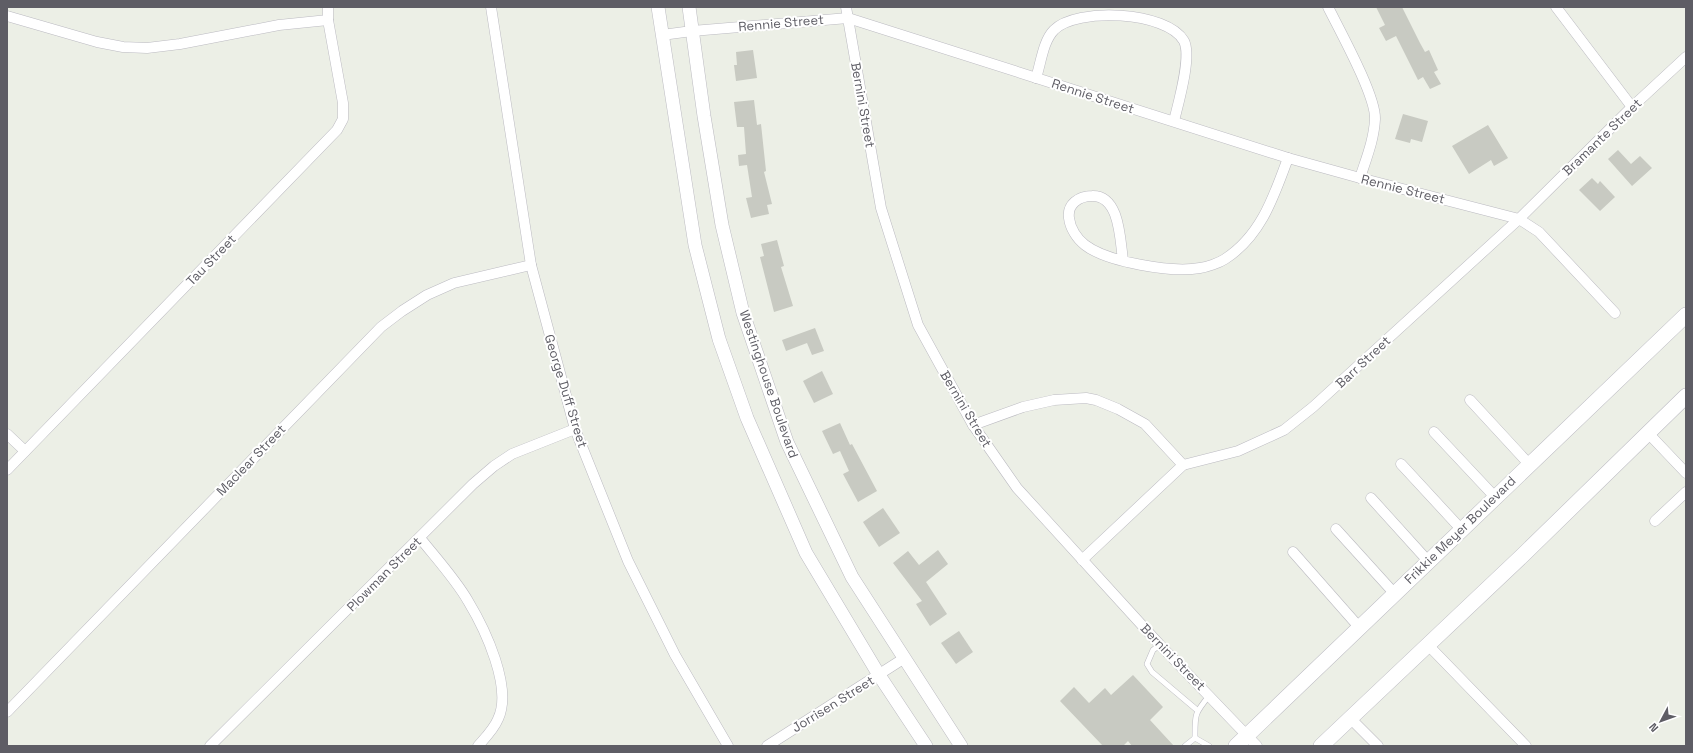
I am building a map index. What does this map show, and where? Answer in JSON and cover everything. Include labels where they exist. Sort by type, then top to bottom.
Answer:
[{"type":"main road","name":"Frikkie Meyer Boulevard","points":[[1236,746],[1252,741],[1359,627],[1686,315]]},
{"type":"main road","points":[[1321,746],[1686,396]]},
{"type":"street","name":"Tau Street","points":[[7,470],[337,130],[343,119],[343,103],[328,20],[328,7]]},
{"type":"street","name":"George Duff Street","points":[[491,7],[531,265],[575,429],[628,562],[676,655],[728,746]]},
{"type":"street","points":[[658,7],[695,245],[719,339],[746,418],[806,553],[923,745]]},
{"type":"street","name":"Westinghouse Boulevard","points":[[688,7],[722,225],[746,321],[787,442],[852,577],[960,746]]},
{"type":"street","name":"Bernini Street","points":[[846,7],[881,208],[918,325],[973,425],[1017,488],[1160,644],[1252,741]]},
{"type":"street","points":[[1328,7],[1367,88],[1375,118],[1373,135],[1360,178]]},
{"type":"street","points":[[1556,7],[1632,107]]},
{"type":"street","points":[[1036,78],[1047,40],[1053,30],[1060,25],[1073,19],[1116,14],[1143,18],[1167,27],[1184,40],[1186,49],[1183,82],[1174,121]]},
{"type":"street","points":[[7,16],[97,42],[123,47],[147,48],[279,25],[328,20]]},
{"type":"street","name":"Rennie Street","points":[[662,34],[848,18],[1288,158],[1519,219],[1539,232],[1615,313]]},
{"type":"street","name":"Bramante Street","points":[[1519,219],[1632,107],[1686,56]]},
{"type":"street","points":[[1123,260],[1118,224],[1113,208],[1103,198],[1096,196],[1083,197],[1072,204],[1068,216],[1072,230],[1085,245],[1102,254],[1123,260],[1149,266],[1177,269],[1200,268],[1224,260],[1244,244],[1257,227],[1273,199],[1288,158]]},
{"type":"street","name":"Barr Street","points":[[1082,560],[1183,465],[1238,451],[1284,430],[1313,407],[1519,219]]},
{"type":"street","name":"Maclear Street","points":[[7,712],[381,327],[427,295],[454,283],[531,265]]},
{"type":"street","points":[[973,425],[1023,407],[1054,400],[1086,398],[1096,400],[1118,409],[1145,424],[1183,465]]},
{"type":"street","points":[[1470,400],[1529,464]]},
{"type":"street","name":"Plowman Street","points":[[210,746],[473,484],[494,466],[512,454],[575,429]]},
{"type":"street","points":[[1434,432],[1495,497]]},
{"type":"street","points":[[1648,433],[1686,473]]},
{"type":"street","points":[[7,434],[25,451]]},
{"type":"street","points":[[1401,464],[1461,529]]},
{"type":"street","points":[[1655,521],[1686,492]]},
{"type":"street","points":[[1371,498],[1428,561]]},
{"type":"street","points":[[1336,529],[1394,594]]},
{"type":"street","points":[[420,538],[468,601],[487,637],[498,670],[502,689],[502,705],[499,719],[490,733],[478,746]]},
{"type":"street","points":[[1293,552],[1359,627]]},
{"type":"street","points":[[1428,645],[1526,746]]},
{"type":"street","name":"Jorrisen Street","points":[[767,746],[903,659]]},
{"type":"street","points":[[1351,718],[1378,746]]},
{"type":"lane","points":[[1160,644],[1153,650],[1147,664],[1152,672],[1197,710]]},
{"type":"lane","points":[[1195,738],[1194,720],[1197,710],[1210,695]]},
{"type":"lane","points":[[1185,746],[1195,738]]},
{"type":"lane","points":[[1195,738],[1209,746]]},
{"type":"building","points":[[1376,7],[1402,7],[1425,52],[1429,50],[1438,70],[1434,72],[1441,84],[1430,89],[1423,77],[1418,80],[1396,36],[1386,41],[1379,28],[1385,25]]},
{"type":"building","points":[[753,50],[757,78],[736,81],[734,65],[737,65],[736,52]]},
{"type":"building","points":[[754,100],[757,125],[761,124],[766,171],[764,172],[772,204],[767,205],[769,214],[751,218],[746,198],[752,197],[747,165],[739,166],[738,155],[746,154],[744,127],[737,127],[734,102]]},
{"type":"building","points":[[1403,114],[1428,121],[1422,142],[1411,139],[1410,143],[1395,139]]},
{"type":"building","points":[[1488,125],[1508,158],[1494,166],[1491,160],[1469,174],[1452,146]]},
{"type":"building","points":[[1618,150],[1631,164],[1640,156],[1652,168],[1632,186],[1608,159]]},
{"type":"building","points":[[1592,178],[1598,184],[1600,181],[1615,197],[1600,211],[1579,190]]},
{"type":"building","points":[[777,240],[784,266],[781,267],[793,306],[774,312],[760,257],[764,256],[761,244]]},
{"type":"building","points":[[815,328],[824,351],[812,355],[807,343],[786,351],[782,340]]},
{"type":"building","points":[[822,371],[833,394],[814,403],[803,381]]},
{"type":"building","points":[[840,423],[850,445],[852,444],[877,491],[858,502],[843,474],[849,471],[840,451],[833,454],[822,431]]},
{"type":"building","points":[[883,508],[900,533],[879,547],[863,522]]},
{"type":"building","points":[[938,550],[948,564],[926,582],[947,614],[930,626],[916,604],[922,601],[893,563],[908,551],[919,565]]},
{"type":"building","points":[[959,631],[973,652],[956,664],[941,643]]},
{"type":"building","points":[[1133,675],[1163,707],[1150,720],[1174,746],[1132,746],[1128,741],[1123,746],[1103,746],[1060,701],[1074,687],[1089,703],[1105,688],[1111,695]]}]
